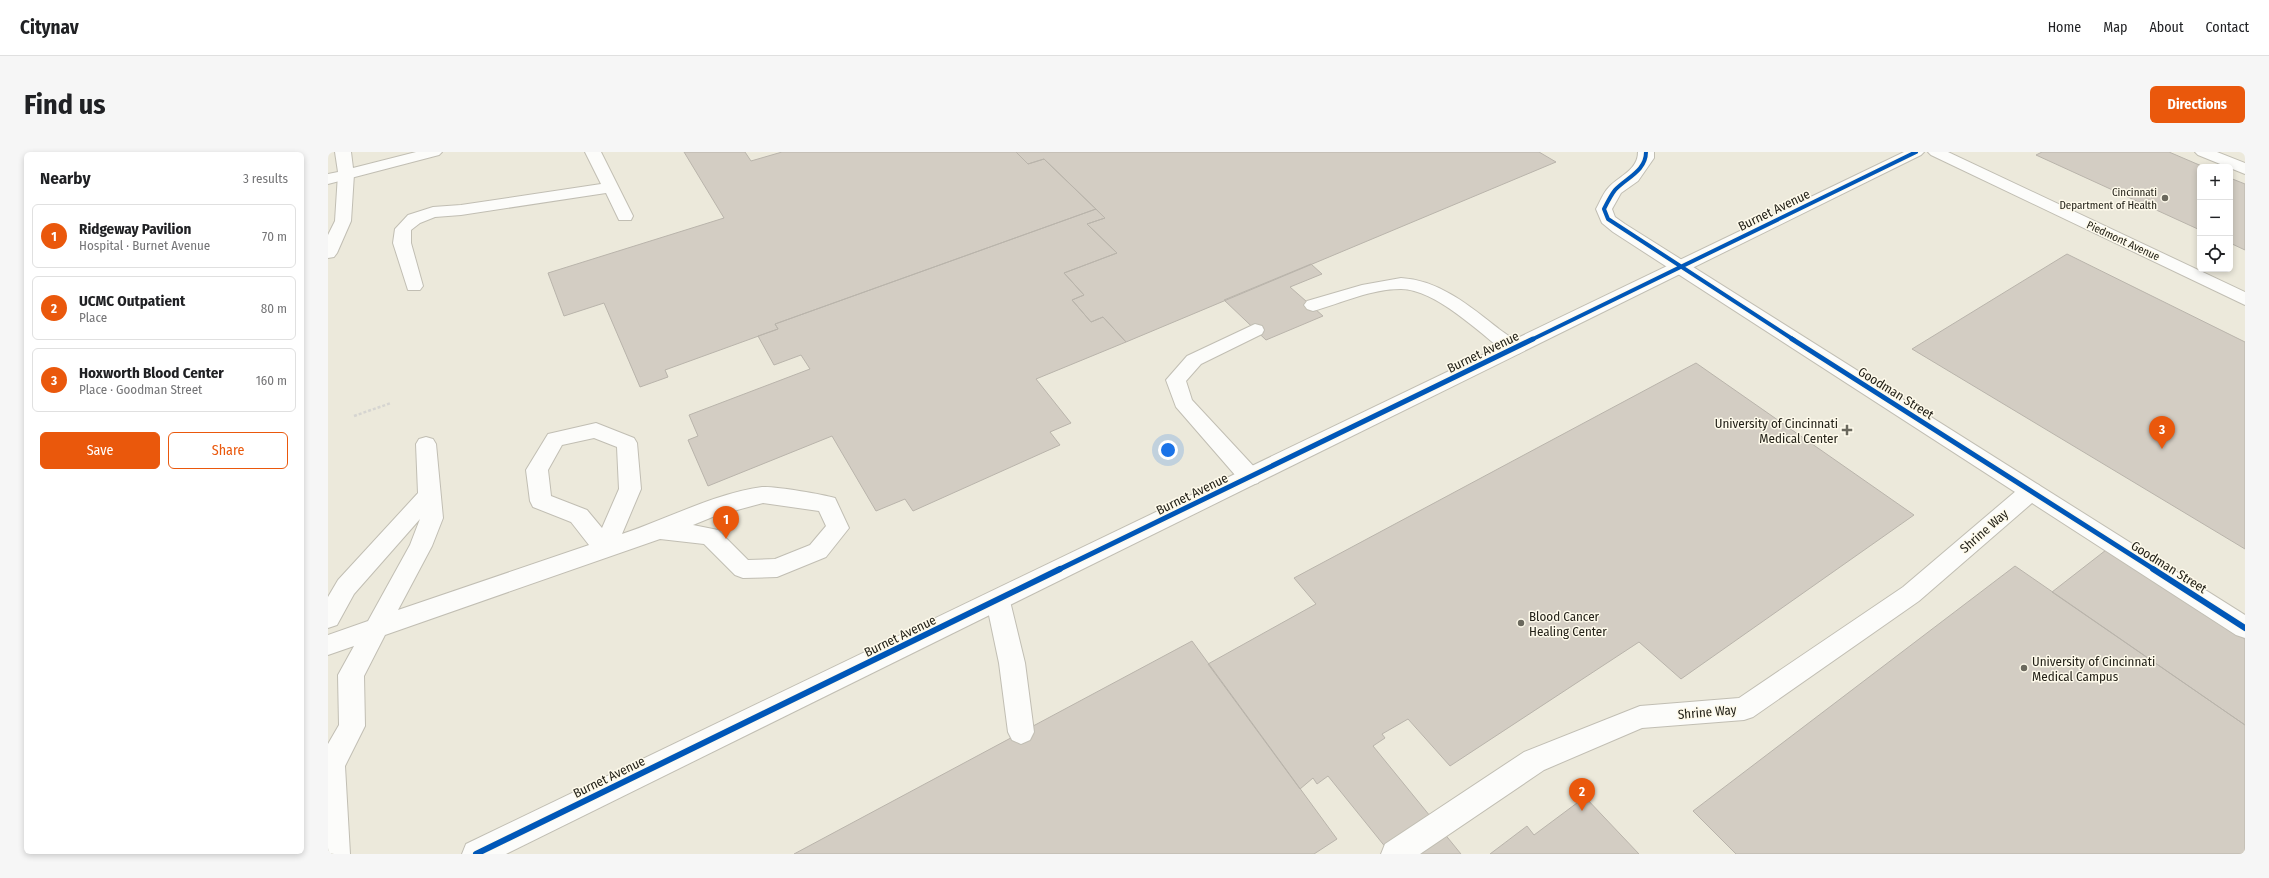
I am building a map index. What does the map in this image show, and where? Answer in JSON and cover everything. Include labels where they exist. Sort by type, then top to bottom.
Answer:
[{"type":"street","points":[[328,253],[343,221],[346,174],[343,152]]},
{"type":"street","points":[[328,179],[434,152]]},
{"type":"street","points":[[593,152],[625,216]]},
{"type":"street","name":"Goodman Street","points":[[1646,152],[1646,158],[1632,178],[1615,190],[1604,209],[1608,219],[1619,228],[1679,268],[2245,628]]},
{"type":"street","name":"Burnet Avenue","points":[[476,854],[998,601],[1916,152]]},
{"type":"street","name":"Piedmont Avenue","points":[[1936,152],[2245,299]]},
{"type":"street","points":[[2203,152],[2245,169]]},
{"type":"street","points":[[414,286],[402,243],[403,230],[414,219],[434,212],[461,210],[610,188]]},
{"type":"street","points":[[1313,305],[1385,285],[1410,284],[1436,293],[1513,349]]},
{"type":"street","points":[[1250,477],[1183,402],[1176,380],[1194,360],[1255,330]]},
{"type":"street","points":[[596,430],[627,443],[630,490],[605,548],[579,516],[541,500],[537,470],[555,439],[596,430]]},
{"type":"street","points":[[336,854],[329,765],[352,726],[351,676],[421,546],[432,518],[426,444]]},
{"type":"street","name":"Shrine Way","points":[[1395,854],[1534,761],[1640,718],[1744,709],[1911,594],[2031,491]]},
{"type":"street","points":[[328,618],[346,587],[429,495]]},
{"type":"street","points":[[328,645],[528,574],[660,530],[709,509],[763,495],[827,504],[838,528],[818,551],[777,568],[743,569],[710,536],[660,530]]},
{"type":"street","points":[[998,601],[1012,663],[1021,732]]},
{"type":"path","points":[[354,416],[391,404]]},
{"type":"building","points":[[684,152],[745,152],[751,161],[782,152],[1016,152],[1028,164],[1044,159],[1096,209],[775,324],[778,329],[665,370],[668,377],[640,387],[604,303],[564,316],[548,273],[724,218]]},
{"type":"building","points":[[1016,152],[1539,152],[1556,162],[1126,342],[1103,317],[1091,322],[1072,300],[1084,295],[1064,273],[1117,253],[1087,224],[1105,218],[1044,159],[1028,164]]},
{"type":"building","name":"Cincinnati Department of Health","points":[[2042,152],[2169,152],[2197,164],[2197,229],[2036,155]]},
{"type":"building","points":[[2233,179],[2245,184],[2245,250],[2233,244]]},
{"type":"building","points":[[1096,209],[1105,218],[1087,224],[1117,253],[1064,273],[1084,295],[1072,300],[1091,322],[1103,317],[1126,342],[1036,379],[1071,423],[1050,432],[1060,445],[913,511],[905,499],[876,511],[832,436],[708,486],[688,440],[698,436],[689,415],[810,369],[801,355],[774,365],[758,336],[778,329],[775,324]]},
{"type":"building","points":[[2067,254],[2245,342],[2245,549],[1912,349]]},
{"type":"building","points":[[1311,264],[1322,274],[1290,287],[1323,316],[1266,340],[1224,300]]},
{"type":"building","name":"Blood Cancer Healing Center","points":[[1696,363],[1914,515],[1681,679],[1639,642],[1450,766],[1408,719],[1382,734],[1385,738],[1373,746],[1461,854],[1391,854],[1328,776],[1317,784],[1313,778],[1300,789],[1208,664],[1316,604],[1294,578]]},
{"type":"building","points":[[2106,550],[2245,639],[2245,725],[2052,592]]},
{"type":"building","name":"University of Cincinnati Medical Campus","points":[[2015,566],[2245,725],[2245,854],[1736,854],[1693,811]]},
{"type":"building","points":[[1192,641],[1337,839],[1314,854],[794,854]]},
{"type":"building","points":[[1585,797],[1639,854],[1490,854],[1527,826],[1534,835]]},
{"type":"cycle path","points":[[1646,152],[1646,158],[1632,178],[1615,190],[1604,209],[1608,219],[1619,228],[2245,628]]},
{"type":"cycle path","points":[[476,854],[1916,152]]},
{"type":"place","name":"Cincinnati Department of Health","points":[[2165,198]]},
{"type":"place","name":"University of Cincinnati Medical Center","points":[[1847,430]]},
{"type":"place","name":"Hoxworth Blood Center","points":[[2162,449]]},
{"type":"place","name":"Ridgeway Pavilion","points":[[726,539]]},
{"type":"place","name":"Blood Cancer Healing Center","points":[[1521,623]]},
{"type":"place","name":"University of Cincinnati Medical Campus","points":[[2024,668]]},
{"type":"place","name":"UCMC Outpatient","points":[[1582,811]]}]
